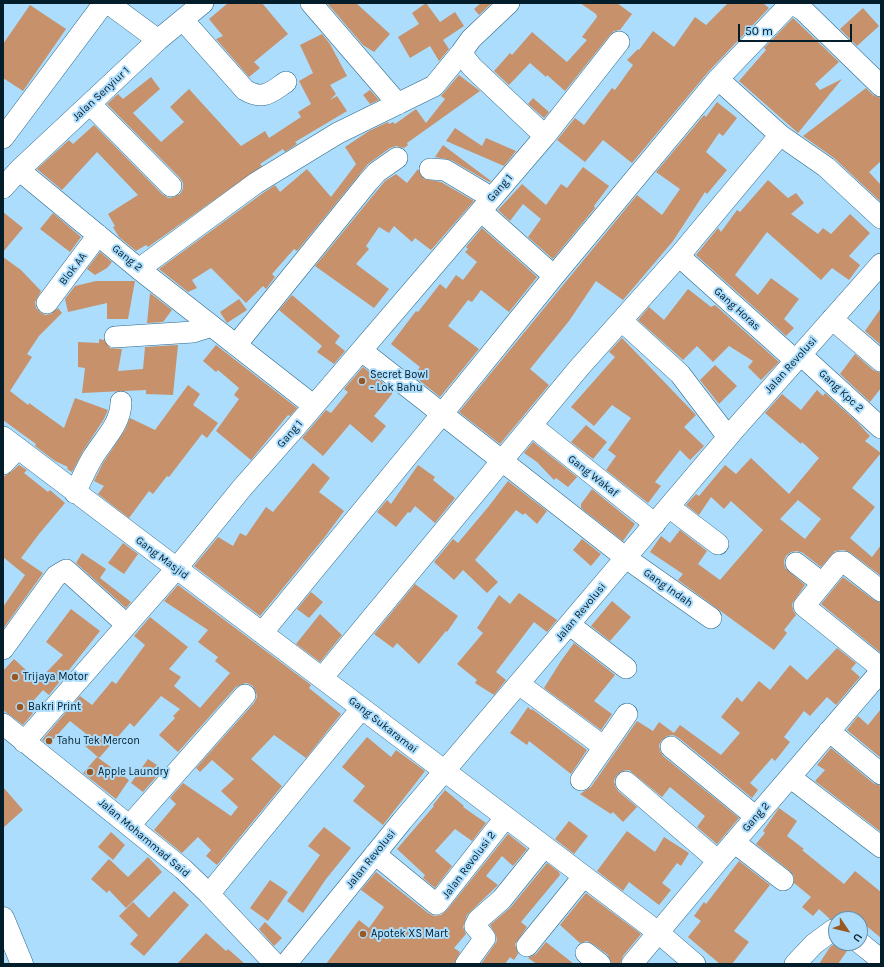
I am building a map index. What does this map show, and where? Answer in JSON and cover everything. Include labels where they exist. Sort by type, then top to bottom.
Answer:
[{"type":"main road","points":[[3,918],[22,964]]},
{"type":"street","points":[[3,138],[104,3]]},
{"type":"street","points":[[108,3],[158,40]]},
{"type":"street","name":"Jalan Senyiur 1","points":[[3,188],[19,170],[158,40],[203,3]]},
{"type":"street","points":[[311,3],[398,104]]},
{"type":"street","points":[[139,268],[256,183],[338,134],[434,86],[461,54],[471,39],[510,3]]},
{"type":"street","points":[[262,633],[554,276],[718,79],[748,46],[792,4],[803,10],[881,86]]},
{"type":"street","points":[[183,20],[245,90],[253,95],[267,95],[286,82]]},
{"type":"street","name":"Gang 1","points":[[24,742],[176,569],[242,488],[362,351],[549,131],[619,42]]},
{"type":"street","points":[[461,54],[472,67],[549,131]]},
{"type":"street","points":[[718,79],[780,135],[826,167],[881,218]]},
{"type":"street","points":[[90,104],[170,186]]},
{"type":"street","points":[[322,678],[578,369],[679,256],[780,135]]},
{"type":"street","points":[[236,345],[368,182],[377,172],[397,158]]},
{"type":"street","points":[[430,169],[445,170],[486,204],[554,276]]},
{"type":"street","name":"Gang 2","points":[[19,170],[139,268],[314,406]]},
{"type":"street","name":"Blok AA","points":[[47,303],[98,235]]},
{"type":"street","points":[[877,268],[870,265],[881,250]]},
{"type":"street","name":"Gang Horas","points":[[679,256],[798,358]]},
{"type":"street","name":"Jalan Revolusi","points":[[286,964],[375,854],[728,437],[877,268]]},
{"type":"street","points":[[832,319],[881,361]]},
{"type":"street","points":[[622,321],[680,374],[694,390],[728,437]]},
{"type":"street","points":[[114,337],[193,332],[212,326]]},
{"type":"street","name":"Gang Indah","points":[[362,351],[626,558],[711,618]]},
{"type":"street","name":"Gang Kpc 2","points":[[798,358],[881,428]]},
{"type":"street","points":[[75,493],[92,458],[113,429],[121,413],[121,402]]},
{"type":"street","name":"Gang Wakaf","points":[[532,426],[655,524]]},
{"type":"street","points":[[3,464],[10,442]]},
{"type":"street","name":"Gang Masjid","points":[[10,442],[75,493],[322,678]]},
{"type":"street","points":[[669,507],[718,544]]},
{"type":"street","points":[[881,591],[844,562],[840,562],[804,606],[881,668]]},
{"type":"street","points":[[796,563],[822,583]]},
{"type":"street","points":[[3,649],[56,576],[66,570],[126,625]]},
{"type":"street","points":[[570,625],[626,668]]},
{"type":"street","name":"Gang 2","points":[[632,964],[734,842],[881,671]]},
{"type":"street","name":"Gang Sukaramai","points":[[322,678],[658,933],[695,964]]},
{"type":"street","points":[[519,684],[604,747]]},
{"type":"street","points":[[130,825],[245,695]]},
{"type":"street","points":[[209,894],[361,709]]},
{"type":"street","points":[[581,780],[627,714]]},
{"type":"street","name":"Jalan Mohammad Said","points":[[3,724],[130,825],[209,894],[275,964]]},
{"type":"street","points":[[829,732],[881,774]]},
{"type":"street","points":[[671,747],[756,817]]},
{"type":"street","points":[[790,777],[881,847]]},
{"type":"street","points":[[626,782],[718,861]]},
{"type":"street","name":"Jalan Revolusi 2","points":[[375,854],[436,904],[438,904],[505,818]]},
{"type":"street","points":[[734,842],[783,880]]},
{"type":"street","points":[[466,964],[485,938],[475,926],[478,920],[502,899],[544,847]]},
{"type":"street","points":[[526,946],[583,876]]},
{"type":"street","points":[[795,964],[814,944],[828,934]]},
{"type":"street","points":[[868,949],[881,960]]},
{"type":"building","points":[[228,3],[262,3],[288,34],[254,62],[260,68],[249,77],[216,39],[223,36],[209,19]]},
{"type":"building","points":[[327,3],[356,3],[390,34],[374,52],[363,45]]},
{"type":"building","points":[[426,3],[440,22],[455,12],[464,26],[443,40],[449,49],[439,61],[430,46],[410,58],[398,37],[419,24],[412,13]]},
{"type":"building","points":[[481,3],[492,3],[479,15],[474,9]]},
{"type":"building","points":[[580,3],[617,3],[632,14],[620,30],[614,31],[610,35],[565,91],[547,75],[546,77],[530,63],[509,85],[494,71],[510,53],[512,55],[532,32],[567,62],[587,40],[582,37],[597,17],[596,14]]},
{"type":"building","points":[[728,3],[763,3],[769,8],[709,71],[632,163],[603,140],[585,162],[557,140],[575,118],[584,125],[612,88],[615,90],[633,65],[627,60],[638,49],[639,50],[653,31],[674,47],[695,17],[706,25]]},
{"type":"building","points":[[30,5],[66,29],[23,91],[3,78],[3,44]]},
{"type":"building","points":[[863,8],[879,26],[857,46],[840,29]]},
{"type":"building","points":[[793,18],[839,62],[815,84],[820,90],[842,79],[798,133],[739,81],[766,50],[764,48]]},
{"type":"building","points":[[322,34],[330,44],[347,76],[330,85],[336,94],[330,100],[337,96],[347,111],[295,142],[297,144],[285,152],[283,149],[260,164],[262,166],[148,247],[146,245],[136,251],[119,237],[113,227],[115,226],[108,214],[138,195],[97,152],[62,190],[37,169],[69,140],[73,144],[94,125],[162,194],[168,198],[174,197],[180,194],[183,189],[183,183],[180,178],[107,104],[118,94],[123,99],[151,77],[160,89],[133,113],[161,142],[184,122],[170,107],[189,89],[241,146],[265,131],[269,138],[301,117],[298,112],[311,104],[299,81],[313,73],[300,45]]},
{"type":"building","points":[[459,75],[480,91],[407,143],[408,145],[404,148],[396,146],[390,148],[368,164],[297,251],[294,249],[272,274],[275,277],[266,289],[263,286],[246,303],[211,268],[192,280],[197,288],[188,292],[159,269],[263,193],[275,185],[280,192],[307,169],[331,197],[356,164],[345,147],[369,131],[388,122],[389,124],[393,122],[395,124],[416,109],[426,123],[445,99],[441,96]]},
{"type":"building","points":[[866,88],[873,95],[881,98],[881,161],[869,172],[881,185],[881,202],[834,158],[803,136]]},
{"type":"building","points":[[370,90],[379,100],[370,104],[363,95]]},
{"type":"building","points":[[533,98],[549,112],[544,118],[528,104]]},
{"type":"building","points":[[717,102],[737,118],[723,136],[719,133],[706,152],[727,170],[707,194],[705,192],[673,241],[623,300],[596,281],[569,321],[530,369],[549,385],[500,444],[459,412],[637,195],[662,215],[680,189],[656,172],[704,115],[706,117]]},
{"type":"building","points":[[455,128],[482,146],[486,138],[516,151],[504,166],[446,141]]},
{"type":"building","points":[[443,145],[491,181],[489,182],[451,160],[435,157]]},
{"type":"building","points":[[583,167],[609,186],[594,206],[595,208],[553,259],[528,237],[541,219],[523,204],[510,221],[498,210],[522,184],[546,205],[561,184],[567,188]]},
{"type":"building","points":[[418,169],[424,179],[441,182],[474,201],[431,250],[415,238],[412,242],[394,226],[389,233],[379,227],[366,246],[369,249],[356,264],[389,289],[374,308],[315,266],[385,181],[396,174],[407,183]]},
{"type":"building","points":[[768,180],[788,198],[796,193],[804,203],[791,214],[818,234],[823,228],[831,234],[850,214],[870,233],[849,256],[860,265],[849,280],[832,268],[821,280],[767,232],[735,275],[758,295],[771,278],[799,299],[784,319],[794,328],[786,336],[696,255],[718,228],[721,232],[737,210],[740,212]]},
{"type":"building","points":[[3,212],[23,228],[3,252]]},
{"type":"building","points":[[53,213],[81,237],[70,252],[40,229]]},
{"type":"building","points":[[482,228],[537,277],[509,312],[481,290],[472,302],[468,300],[448,326],[479,349],[440,397],[414,376],[420,367],[391,344],[416,311],[418,312],[440,284],[446,289],[456,275],[463,280],[477,262],[465,252],[468,249],[466,247]]},
{"type":"building","points":[[100,252],[112,262],[107,268],[95,275],[87,269]]},
{"type":"building","points":[[3,257],[21,270],[41,291],[35,302],[36,308],[40,312],[45,315],[51,314],[58,308],[62,313],[39,336],[27,354],[32,357],[10,391],[28,405],[29,403],[64,428],[75,398],[108,410],[72,472],[67,469],[68,467],[55,461],[35,446],[36,444],[3,420]]},
{"type":"building","points":[[96,281],[135,281],[128,319],[107,319],[107,303],[68,312],[65,299],[75,286]]},
{"type":"building","points":[[688,289],[711,307],[715,305],[779,362],[761,380],[748,367],[753,361],[729,346],[713,362],[697,346],[683,360],[638,320],[649,307],[664,320]]},
{"type":"building","points":[[150,293],[172,310],[163,322],[147,323]]},
{"type":"building","points":[[292,295],[340,336],[335,343],[345,351],[334,364],[317,352],[322,346],[279,310]]},
{"type":"building","points":[[239,299],[247,310],[227,323],[220,312]]},
{"type":"building","points":[[881,308],[881,345],[865,331]]},
{"type":"building","points":[[622,338],[696,415],[684,427],[704,446],[690,460],[680,450],[655,482],[661,486],[648,503],[606,470],[616,456],[608,450],[631,418],[612,405],[594,426],[571,407],[615,357],[609,352]]},
{"type":"building","points":[[99,339],[104,340],[110,348],[122,349],[118,371],[143,369],[145,347],[178,345],[173,395],[146,394],[146,390],[82,393],[85,368],[78,367],[78,342],[99,343]]},
{"type":"building","points":[[216,345],[297,408],[290,416],[288,415],[251,460],[216,431],[239,399],[234,395],[239,388],[218,370],[216,372],[203,361]]},
{"type":"building","points":[[855,354],[873,370],[881,373],[881,388],[870,402],[840,374]]},
{"type":"building","points":[[715,365],[737,386],[719,404],[700,380]]},
{"type":"building","points":[[363,367],[392,390],[392,394],[374,416],[386,426],[372,443],[350,424],[323,456],[302,438],[326,410],[331,413],[348,392],[344,389]]},
{"type":"building","points":[[188,385],[200,394],[193,405],[218,423],[207,438],[202,434],[169,477],[167,476],[153,494],[149,491],[129,518],[98,494],[104,486],[94,481],[103,463],[125,430],[130,418],[155,430]]},
{"type":"building","points":[[817,390],[823,396],[825,393],[870,436],[865,441],[881,453],[852,488],[875,507],[850,538],[872,557],[881,545],[881,576],[851,553],[844,550],[835,551],[821,567],[803,553],[797,551],[791,552],[786,556],[784,561],[785,568],[805,585],[792,604],[796,615],[784,630],[787,633],[774,650],[678,580],[683,574],[650,552],[661,536],[670,543],[680,530],[707,551],[698,564],[720,580],[763,530],[731,501],[724,509],[711,497],[699,515],[686,505],[696,494],[699,496],[725,465],[736,474],[751,458],[789,494],[819,458],[802,442],[801,444],[765,413],[782,394],[801,410]],"holes":[[[798,500],[821,519],[805,539],[780,519]]]},
{"type":"building","points":[[586,425],[607,442],[593,459],[571,442]]},
{"type":"building","points":[[533,442],[577,477],[568,487],[556,478],[554,480],[537,462],[524,453]]},
{"type":"building","points":[[313,463],[330,478],[319,492],[344,511],[324,538],[260,616],[194,566],[218,537],[233,546],[240,533],[246,536],[266,507],[273,512]]},
{"type":"building","points":[[19,465],[27,470],[24,473],[48,492],[50,490],[65,503],[21,558],[43,573],[3,629],[3,607],[25,575],[3,557],[3,477]]},
{"type":"building","points":[[418,465],[435,477],[433,480],[455,498],[435,523],[415,506],[396,527],[377,512],[387,500],[391,504]]},
{"type":"building","points":[[508,481],[547,511],[537,524],[525,513],[523,515],[516,510],[475,560],[498,582],[487,593],[463,570],[454,580],[434,562],[453,539],[458,543]]},
{"type":"building","points":[[592,489],[635,524],[623,541],[581,508],[581,504]]},
{"type":"building","points":[[582,539],[601,554],[591,566],[573,550]]},
{"type":"building","points":[[123,543],[138,554],[124,574],[108,563]]},
{"type":"building","points":[[82,553],[106,569],[100,578],[131,602],[126,608],[76,563]]},
{"type":"building","points":[[843,577],[874,600],[881,603],[881,653],[821,604]]},
{"type":"building","points":[[415,584],[458,616],[447,632],[446,631],[419,664],[397,643],[393,648],[374,634]]},
{"type":"building","points":[[178,585],[311,685],[309,688],[341,714],[306,758],[274,735],[251,759],[282,786],[217,865],[206,856],[211,850],[198,837],[182,853],[154,830],[176,804],[170,798],[183,783],[231,816],[238,807],[221,791],[234,779],[212,760],[200,772],[196,768],[254,703],[257,697],[253,686],[247,683],[236,687],[178,752],[159,735],[175,718],[173,716],[180,709],[161,696],[134,727],[130,723],[99,758],[84,745],[90,737],[70,721],[48,745],[42,740],[80,696],[92,705],[112,681],[116,684],[145,645],[134,636],[150,617],[188,647],[169,669],[181,677],[174,686],[200,708],[230,673],[215,661],[218,657],[198,642],[208,630],[164,601]]},
{"type":"building","points":[[311,592],[323,602],[309,618],[297,609]]},
{"type":"building","points":[[519,593],[557,620],[547,632],[534,622],[496,672],[506,680],[494,695],[475,683],[477,680],[457,664],[483,633],[477,628],[499,595],[510,604]]},
{"type":"building","points":[[612,601],[631,617],[610,641],[591,626]]},
{"type":"building","points":[[71,609],[100,631],[49,695],[43,690],[27,708],[33,713],[23,725],[3,710],[3,671],[14,659],[38,681],[63,655],[46,642]]},
{"type":"building","points":[[320,614],[342,635],[320,662],[296,644]]},
{"type":"building","points":[[574,643],[615,675],[594,701],[612,714],[601,730],[544,688]]},
{"type":"building","points":[[837,648],[856,663],[851,669],[860,677],[836,705],[827,697],[810,716],[804,711],[784,737],[790,742],[775,761],[772,758],[750,783],[758,790],[752,798],[679,738],[673,735],[667,736],[662,740],[659,745],[663,756],[739,818],[717,844],[697,827],[705,816],[670,787],[662,797],[629,770],[622,771],[614,780],[618,791],[637,807],[623,822],[613,812],[611,814],[580,794],[591,787],[637,721],[653,731],[659,722],[674,733],[680,725],[721,755],[740,733],[721,717],[737,697],[742,702],[759,681],[770,690],[790,665],[807,680]]},
{"type":"building","points":[[528,707],[587,750],[571,774],[529,741],[527,745],[510,733]]},
{"type":"building","points":[[881,709],[881,758],[847,730],[858,716],[868,725]]},
{"type":"building","points":[[367,737],[391,757],[396,750],[425,771],[383,825],[353,801],[365,786],[342,767]]},
{"type":"building","points":[[831,748],[873,783],[881,786],[881,832],[815,781],[825,770],[817,765]]},
{"type":"building","points":[[97,757],[129,780],[116,799],[83,773]]},
{"type":"building","points":[[148,759],[163,769],[143,792],[131,783]]},
{"type":"building","points":[[3,787],[23,810],[3,828]]},
{"type":"building","points":[[445,790],[464,806],[463,807],[486,823],[472,841],[455,829],[435,851],[452,866],[435,888],[423,878],[425,875],[397,849],[434,806],[433,805]]},
{"type":"building","points":[[779,808],[797,821],[787,836],[804,849],[802,850],[844,884],[855,871],[881,892],[881,938],[868,927],[868,911],[828,911],[828,917],[819,909],[813,916],[802,907],[811,897],[794,883],[794,876],[790,871],[756,844],[765,833],[763,831]]},
{"type":"building","points":[[569,821],[588,836],[574,854],[555,839]]},
{"type":"building","points":[[324,827],[351,848],[326,879],[303,913],[287,901],[320,855],[308,846]]},
{"type":"building","points":[[627,831],[655,852],[664,837],[689,853],[681,866],[677,863],[662,883],[671,890],[659,905],[629,882],[623,891],[597,871]]},
{"type":"building","points":[[111,832],[125,845],[113,860],[98,847]]},
{"type":"building","points":[[508,834],[527,849],[513,866],[502,856],[486,876],[498,885],[467,915],[463,927],[466,934],[454,948],[460,952],[454,964],[326,964],[359,920],[369,928],[384,907],[361,890],[376,872],[428,913],[434,916],[441,915],[447,910]]},
{"type":"building","points":[[148,857],[162,872],[126,908],[109,890],[107,893],[91,879],[109,859],[128,877]]},
{"type":"building","points":[[739,861],[770,885],[734,931],[749,942],[732,964],[720,964],[688,937],[701,921],[694,916],[704,902],[706,904]]},
{"type":"building","points":[[547,863],[559,872],[560,875],[521,922],[527,927],[515,944],[518,954],[514,960],[510,957],[505,964],[481,964],[497,941],[496,935],[490,925],[511,907]]},
{"type":"building","points":[[270,880],[288,892],[268,921],[250,908]]},
{"type":"building","points":[[174,891],[189,905],[144,956],[130,944],[138,935],[119,916],[133,902],[149,918]]},
{"type":"building","points":[[586,893],[641,934],[623,956],[620,964],[612,964],[608,955],[587,941],[580,943],[560,925]]},
{"type":"building","points":[[265,922],[282,938],[274,946],[259,929]]},
{"type":"building","points":[[206,933],[226,951],[228,949],[245,964],[177,964]]},
{"type":"building","points":[[546,942],[574,964],[537,964],[528,958],[536,954]]},
{"type":"building","points":[[828,950],[847,951],[838,964],[819,964]]},
{"type":"place","name":"Secret Bowl - Lok Bahu","points":[[362,381]]},
{"type":"place","name":"Trijaya Motor","points":[[15,677]]},
{"type":"place","name":"Bakri Print","points":[[20,707]]},
{"type":"place","name":"Tahu Tek Mercon","points":[[49,741]]},
{"type":"place","name":"Apple Laundry","points":[[90,772]]},
{"type":"place","name":"Apotek XS Mart","points":[[363,934]]}]
